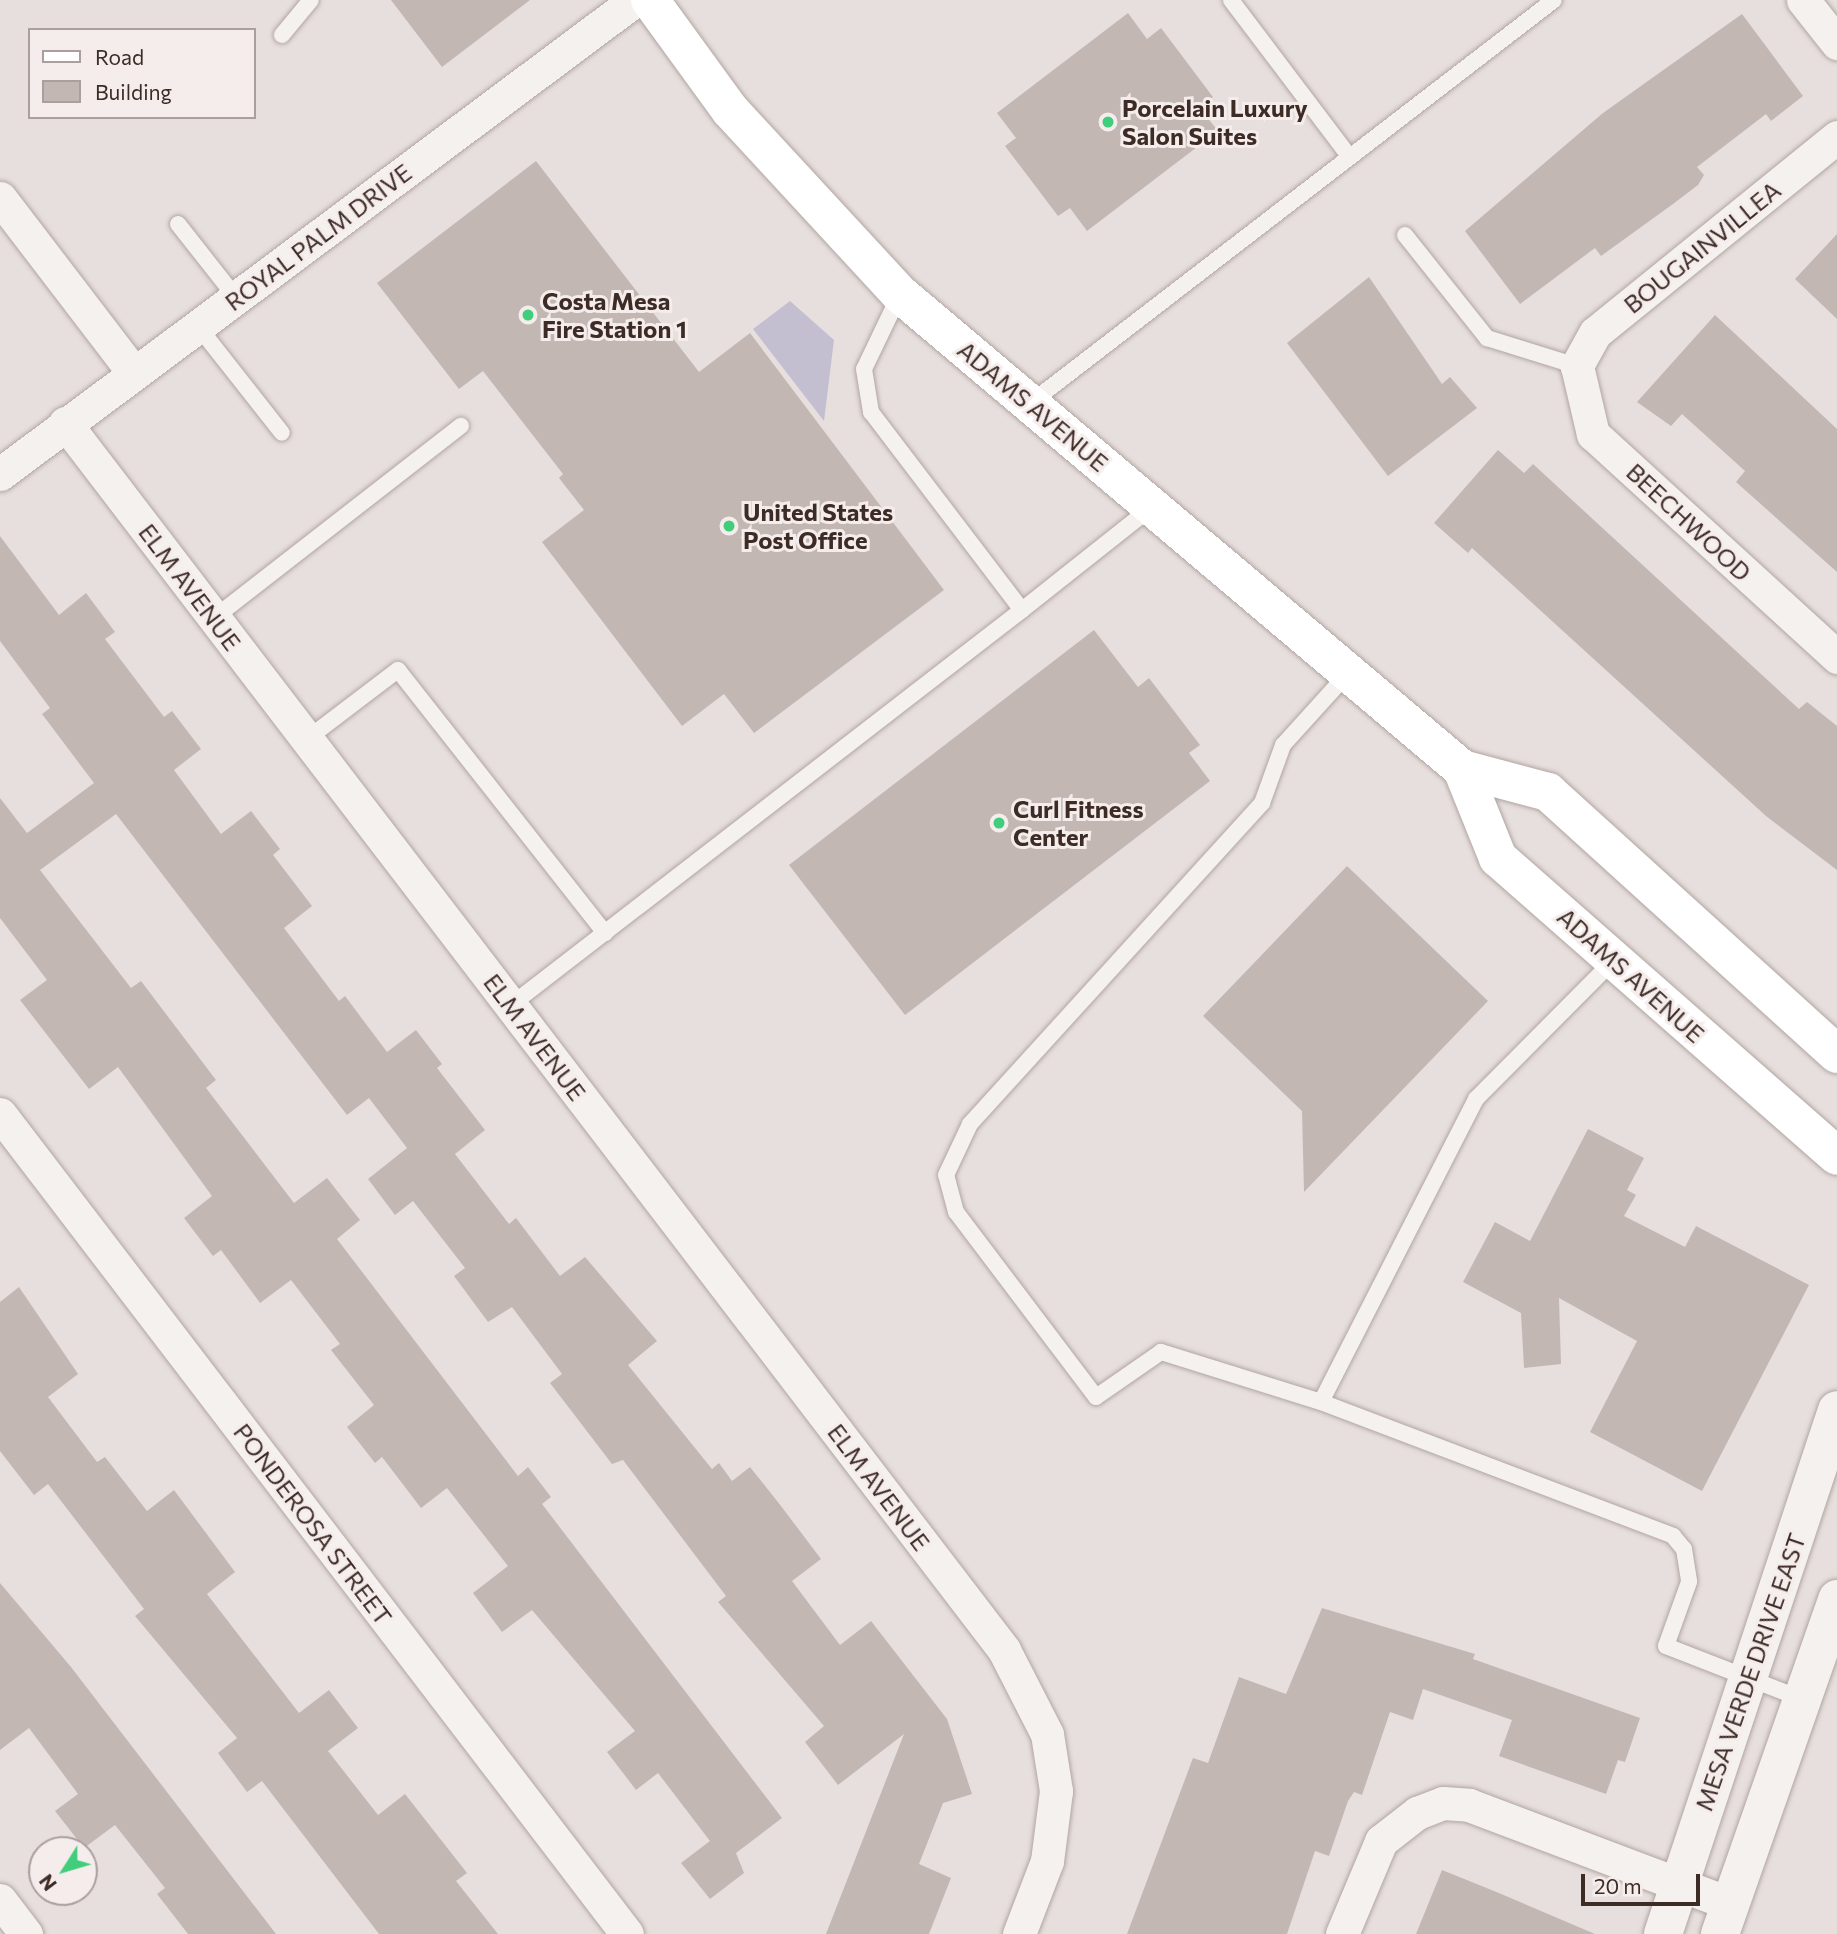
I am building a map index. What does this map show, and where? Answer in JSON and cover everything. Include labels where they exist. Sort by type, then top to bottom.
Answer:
[{"type":"main road","name":"ADAMS AVENUE","points":[[650,0],[730,110],[900,294],[1029,404],[1154,505],[1462,769],[1548,792],[1837,1054]]},
{"type":"main road","name":"ADAMS AVENUE","points":[[1462,769],[1498,858],[1837,1156]]},
{"type":"street","name":"ROYAL PALM DRIVE","points":[[0,474],[133,372],[237,299],[635,0]]},
{"type":"street","points":[[1803,0],[1837,43]]},
{"type":"street","name":"BOUGAINVILLEA","points":[[1577,366],[1595,333],[1837,137]]},
{"type":"street","points":[[0,198],[133,372]]},
{"type":"street","name":"BEECHWOOD","points":[[1577,366],[1593,433],[1837,657]]},
{"type":"street","name":"ELM AVENUE","points":[[65,423],[1004,1650],[1047,1734],[1056,1791],[1047,1861],[1020,1934]]},
{"type":"street","name":"PONDEROSA STREET","points":[[0,1114],[627,1934]]},
{"type":"street","name":"MESA VERDE DRIVE EAST","points":[[1663,1934],[1837,1410]]},
{"type":"street","points":[[1342,1934],[1381,1841],[1417,1813],[1443,1803],[1469,1805],[1679,1885],[1726,1919],[1837,1599]]},
{"type":"street","points":[[0,1900],[26,1934]]},
{"type":"lane","points":[[282,34],[311,0]]},
{"type":"lane","points":[[1231,0],[1349,156]]},
{"type":"lane","points":[[1029,404],[1554,0]]},
{"type":"lane","points":[[178,224],[237,299]]},
{"type":"lane","points":[[1405,235],[1486,338],[1577,366]]},
{"type":"lane","points":[[900,294],[864,369],[871,412],[1022,610]]},
{"type":"lane","points":[[197,325],[282,433]]},
{"type":"lane","points":[[214,618],[461,426]]},
{"type":"lane","points":[[511,1005],[1154,505]]},
{"type":"lane","points":[[307,738],[398,670],[605,933]]},
{"type":"lane","points":[[1348,673],[1283,745],[1262,803],[970,1124],[946,1175],[956,1213],[1096,1397],[1161,1352],[1321,1402],[1673,1535],[1684,1549],[1689,1582],[1666,1646],[1802,1699]]},
{"type":"lane","points":[[1321,1402],[1476,1099],[1615,959]]},
{"type":"shaded area","points":[[790,301],[834,340],[824,421],[753,329]]},
{"type":"building","points":[[391,0],[530,0],[442,67]]},
{"type":"building","name":"Porcelain Luxury Salon Suites","points":[[1128,13],[1147,39],[1161,28],[1213,97],[1199,107],[1218,131],[1087,231],[1070,208],[1058,216],[1005,146],[1016,138],[997,113]]},
{"type":"building","points":[[1742,14],[1803,96],[1771,121],[1766,114],[1697,167],[1704,175],[1698,185],[1673,204],[1601,256],[1595,248],[1520,304],[1465,231],[1603,113]]},
{"type":"building","name":"United States Post Office","points":[[536,161],[699,372],[750,333],[944,590],[754,733],[724,694],[682,726],[542,542],[584,510],[559,478],[563,474],[483,371],[459,389],[377,283]]},
{"type":"building","points":[[1837,234],[1837,319],[1795,279]]},
{"type":"building","points":[[1369,277],[1442,384],[1450,377],[1477,408],[1388,476],[1287,343]]},
{"type":"building","points":[[1715,315],[1837,429],[1837,572],[1736,482],[1745,471],[1682,414],[1671,426],[1637,402]]},
{"type":"building","points":[[1498,450],[1524,473],[1533,464],[1799,709],[1807,702],[1837,726],[1837,870],[1766,816],[1472,548],[1468,553],[1434,523]]},
{"type":"building","points":[[0,536],[59,615],[86,593],[115,632],[105,639],[164,717],[172,711],[201,749],[174,770],[221,834],[251,811],[280,849],[273,855],[312,906],[284,928],[339,1001],[345,996],[387,1052],[416,1030],[442,1064],[437,1068],[485,1130],[455,1154],[509,1224],[516,1218],[560,1276],[585,1257],[657,1341],[628,1365],[712,1469],[719,1463],[732,1481],[750,1467],[781,1506],[821,1559],[792,1581],[840,1645],[871,1621],[947,1719],[972,1794],[943,1803],[919,1864],[951,1878],[929,1934],[826,1934],[904,1734],[838,1785],[805,1742],[824,1726],[718,1602],[726,1596],[623,1460],[612,1464],[550,1383],[562,1374],[512,1307],[488,1322],[454,1276],[465,1268],[413,1201],[395,1215],[368,1179],[407,1148],[369,1098],[347,1115],[116,814],[40,870],[131,988],[141,981],[216,1080],[206,1088],[294,1203],[327,1178],[360,1220],[337,1239],[518,1476],[528,1467],[551,1497],[542,1504],[782,1818],[736,1853],[744,1873],[710,1899],[681,1863],[710,1841],[658,1773],[636,1790],[607,1752],[635,1731],[532,1610],[502,1632],[473,1593],[508,1566],[447,1488],[421,1508],[382,1457],[375,1463],[347,1427],[374,1405],[331,1350],[340,1344],[291,1280],[260,1303],[221,1250],[213,1256],[184,1218],[212,1196],[118,1067],[89,1089],[20,1000],[47,980],[0,918],[0,798],[27,833],[94,783],[42,714],[50,708],[0,641]]},
{"type":"building","name":"Curl Fitness Center","points":[[1094,630],[1138,687],[1149,678],[1200,745],[1189,753],[1210,781],[905,1015],[789,865]]},
{"type":"building","points":[[1347,866],[1488,1001],[1304,1192],[1302,1111],[1203,1016]]},
{"type":"building","points":[[1588,1129],[1644,1158],[1627,1190],[1636,1195],[1624,1216],[1685,1247],[1696,1226],[1809,1285],[1702,1491],[1590,1432],[1637,1341],[1559,1298],[1561,1364],[1524,1368],[1521,1313],[1463,1282],[1495,1222],[1530,1241]]},
{"type":"building","points":[[19,1287],[78,1374],[48,1397],[97,1462],[105,1457],[147,1511],[174,1490],[235,1572],[207,1594],[299,1713],[329,1690],[358,1728],[328,1751],[378,1815],[405,1794],[467,1873],[456,1881],[498,1934],[379,1934],[262,1781],[247,1792],[218,1753],[237,1738],[135,1616],[144,1609],[48,1484],[34,1495],[0,1451],[0,1302]]},
{"type":"building","points":[[0,1583],[71,1667],[276,1934],[188,1934],[157,1894],[165,1888],[115,1825],[98,1838],[75,1836],[55,1811],[78,1794],[29,1728],[0,1750]]},
{"type":"building","points":[[1322,1608],[1475,1654],[1473,1659],[1640,1718],[1625,1762],[1618,1760],[1606,1794],[1499,1756],[1512,1720],[1423,1689],[1413,1720],[1390,1712],[1362,1795],[1354,1792],[1348,1801],[1329,1856],[1315,1851],[1287,1934],[1127,1934],[1193,1758],[1208,1763],[1239,1677],[1286,1694]]},
{"type":"building","points":[[1442,1870],[1494,1891],[1595,1934],[1416,1934]]},
{"type":"place","name":"Porcelain Luxury Salon Suites","points":[[1108,122]]},
{"type":"place","name":"Costa Mesa Fire Station 1","points":[[528,315]]},
{"type":"place","name":"United States Post Office","points":[[729,526]]},
{"type":"place","name":"Curl Fitness Center","points":[[999,823]]}]
